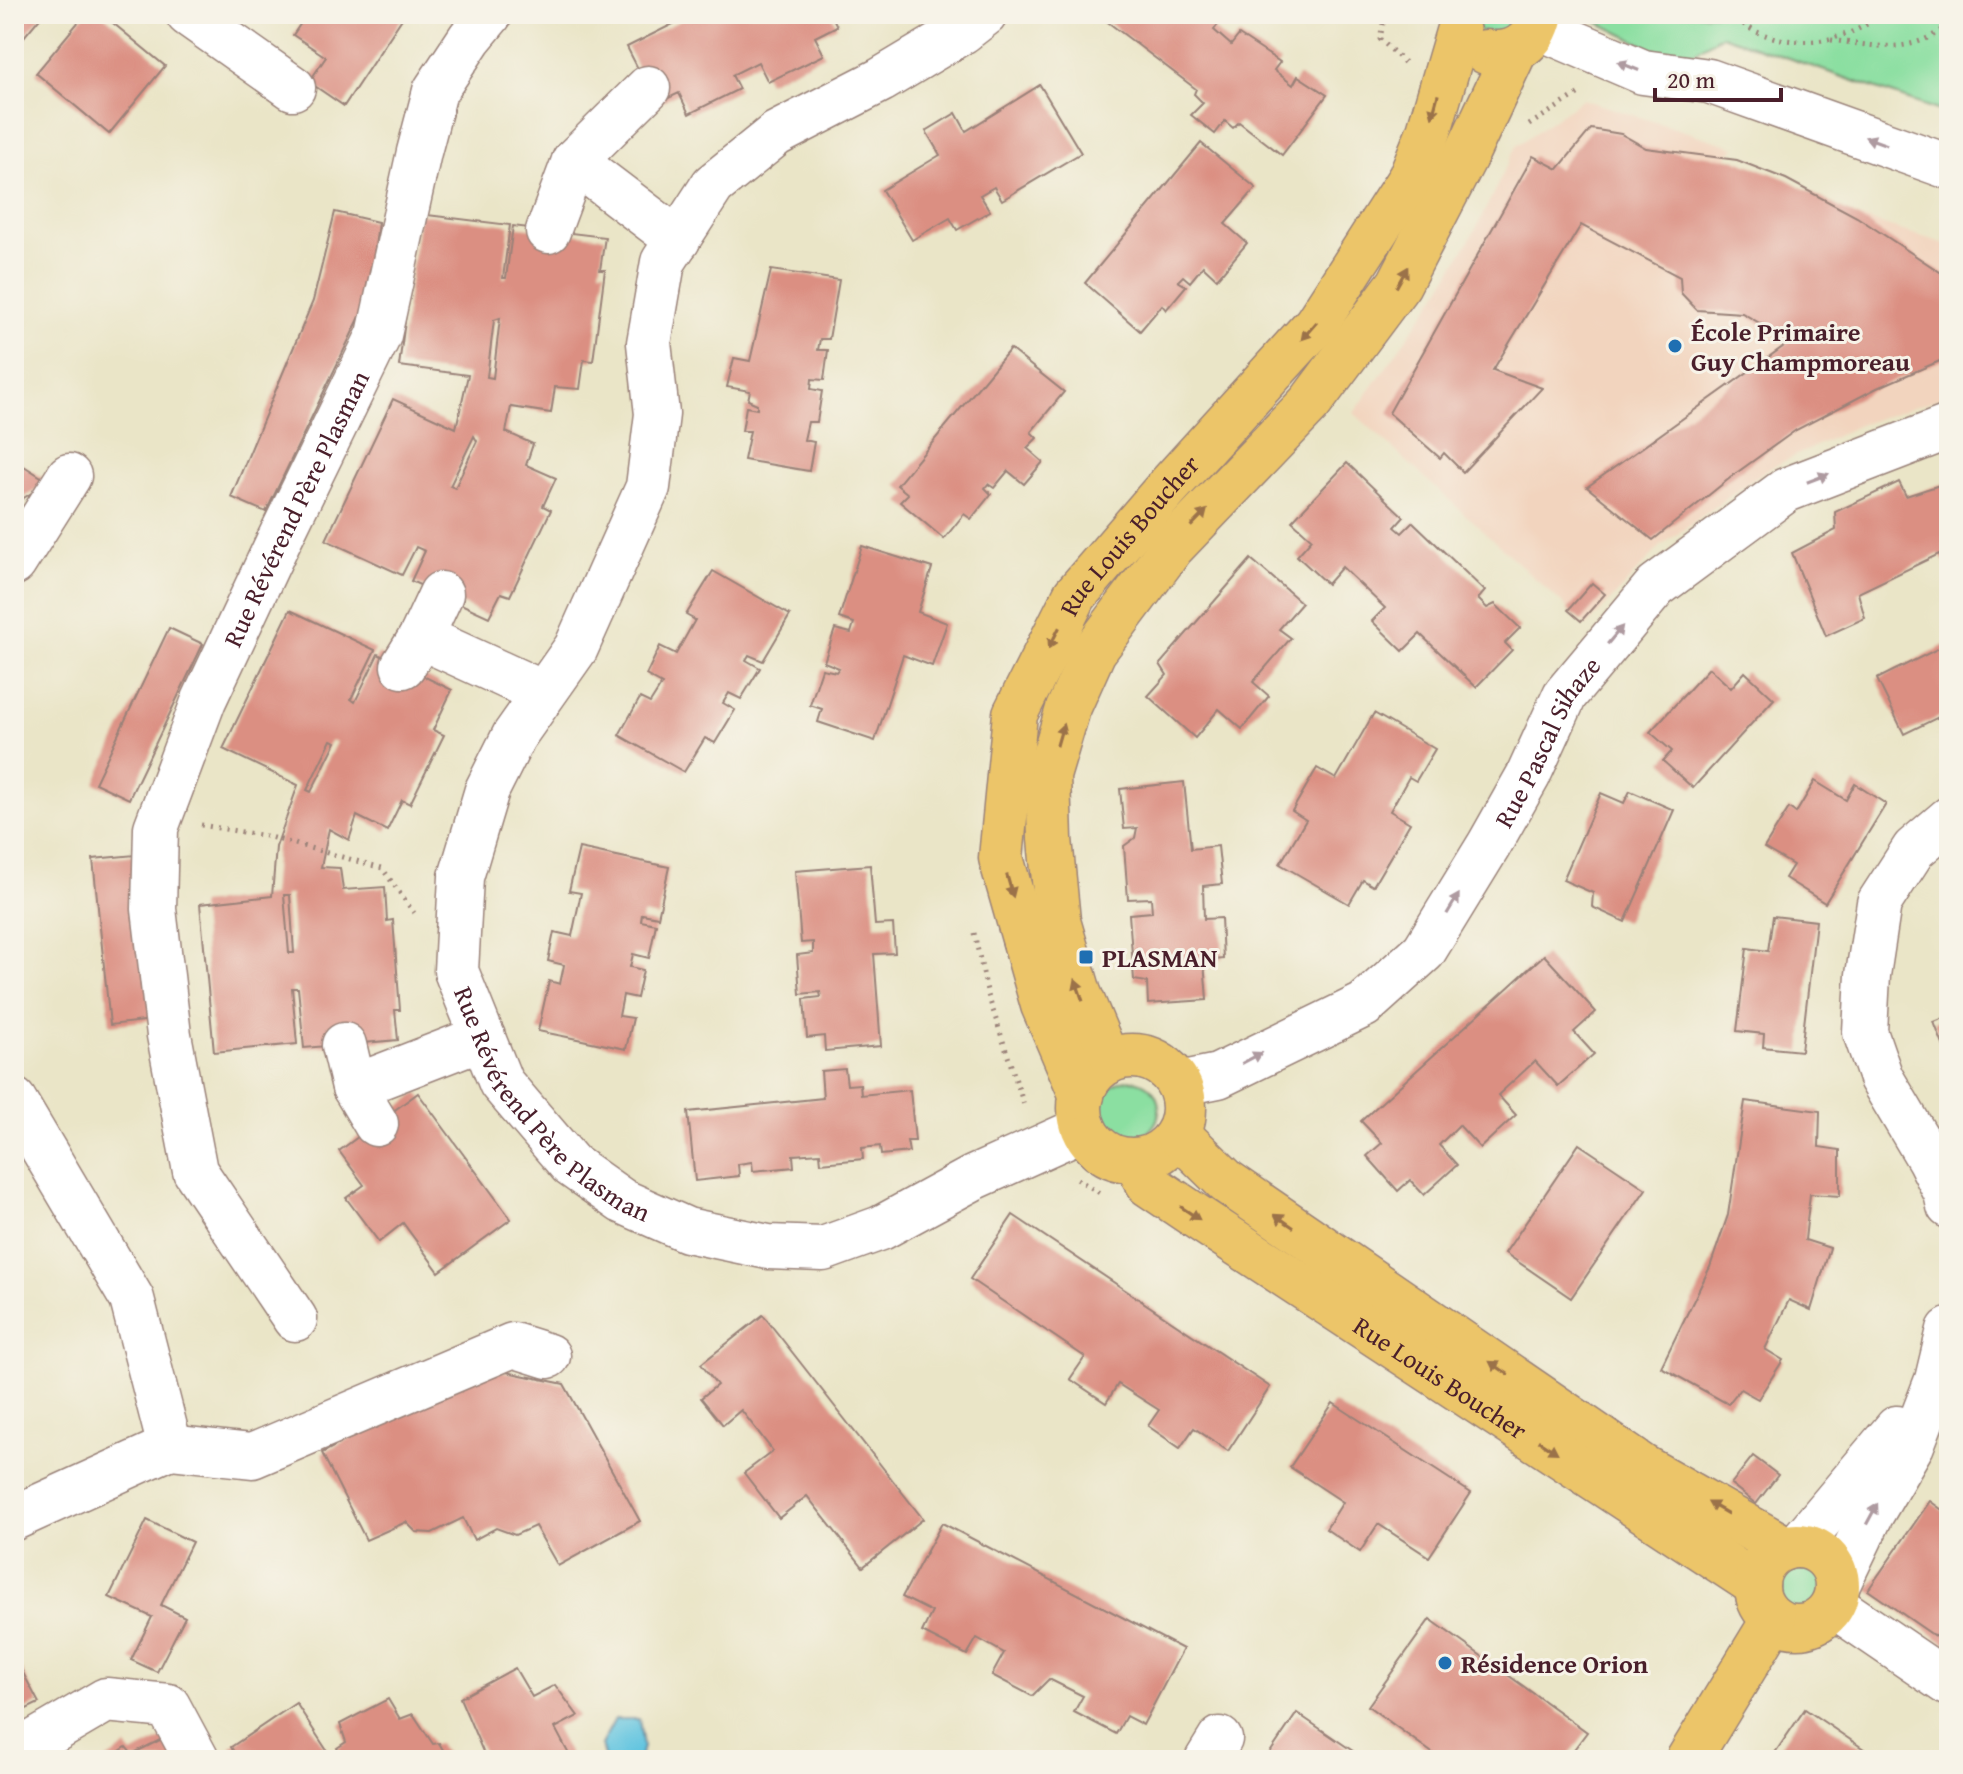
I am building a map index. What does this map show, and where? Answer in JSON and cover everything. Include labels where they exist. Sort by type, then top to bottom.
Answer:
[{"type":"main road","points":[[1456,23],[1468,44],[1483,52],[1498,54],[1532,31]]},
{"type":"main road","name":"Rue Louis Boucher","points":[[1083,1112],[1043,1005],[1001,858],[1015,714],[1075,595],[1166,489],[1316,324],[1410,178],[1429,131],[1456,23]]},
{"type":"main road","name":"Rue Louis Boucher","points":[[1108,1062],[1079,993],[1058,921],[1048,776],[1068,709],[1094,651],[1172,547],[1310,403],[1399,284],[1532,31]]},
{"type":"main road","points":[[1141,1056],[1169,1070],[1179,1084],[1185,1100],[1184,1118],[1178,1134],[1168,1146],[1152,1156],[1135,1160],[1119,1159],[1093,1142],[1083,1112],[1096,1070],[1108,1062],[1141,1056]]},
{"type":"main road","name":"Rue Louis Boucher","points":[[1178,1134],[1227,1182],[1641,1466],[1791,1547]]},
{"type":"main road","name":"Rue Louis Boucher","points":[[1135,1160],[1148,1184],[1765,1602]]},
{"type":"main road","points":[[1688,1760],[1765,1602],[1765,1562],[1791,1547],[1811,1548],[1830,1562],[1836,1594],[1824,1617],[1813,1624],[1799,1627],[1786,1625],[1765,1602]]},
{"type":"street","points":[[188,14],[293,88]]},
{"type":"street","name":"Rue Révérend Père Plasman","points":[[295,1319],[195,1171],[169,1035],[154,909],[156,828],[204,700],[379,335],[435,91],[490,14]]},
{"type":"street","name":"Rue Révérend Père Plasman","points":[[985,14],[963,31],[881,80],[776,134],[713,185],[663,262],[649,343],[657,414],[648,487],[576,648],[514,736],[487,790],[461,877],[456,971],[501,1083],[571,1165],[622,1201],[687,1230],[768,1247],[823,1249],[881,1228],[973,1178],[1083,1112]]},
{"type":"street","points":[[1532,31],[1643,72],[1709,81],[1949,167]]},
{"type":"street","points":[[548,231],[574,161],[648,88]]},
{"type":"street","points":[[574,161],[678,240]]},
{"type":"street","name":"Rue Pascal Sihaze","points":[[1179,1084],[1218,1076],[1364,1005],[1424,951],[1528,776],[1565,695],[1656,586],[1786,490],[1949,427]]},
{"type":"street","points":[[14,563],[69,476]]},
{"type":"street","points":[[441,594],[412,651],[543,693]]},
{"type":"street","points":[[1949,819],[1914,849],[1879,903],[1868,975],[1865,1032],[1881,1078],[1929,1159],[1949,1206]]},
{"type":"street","points":[[354,1087],[483,1037]]},
{"type":"street","points":[[344,1045],[354,1087],[376,1124]]},
{"type":"street","points":[[14,1100],[132,1299],[170,1447]]},
{"type":"street","points":[[1949,1330],[1937,1380],[1912,1445],[1871,1515],[1836,1594],[1949,1684]]},
{"type":"street","points":[[14,1518],[170,1447],[252,1456],[513,1345],[548,1356]]},
{"type":"street","points":[[1791,1547],[1937,1380]]},
{"type":"street","points":[[14,1754],[106,1700],[168,1706],[197,1760]]},
{"type":"path","points":[[1731,14],[1754,31],[1792,42],[1830,40],[1890,48],[1932,38],[1949,24]]},
{"type":"path","points":[[1830,40],[1867,26],[1881,14]]},
{"type":"path","points":[[1525,128],[1587,88]]},
{"type":"path","points":[[160,818],[266,836],[382,868],[427,930],[458,931]]},
{"type":"path","points":[[1068,1174],[1104,1196]]},
{"type":"shaded area","name":"École Primaire Guy Champmoreau","points":[[1582,99],[1735,147],[1726,159],[1737,160],[1786,179],[1857,217],[1949,245],[1949,395],[1859,425],[1766,470],[1662,545],[1587,626],[1354,413],[1435,298],[1476,229],[1516,146]]},
{"type":"green space","points":[[1471,14],[1527,14],[1519,31],[1483,34],[1476,27]]},
{"type":"green space","points":[[1590,14],[1949,14],[1949,114],[1722,35],[1678,62],[1595,21]]},
{"type":"green space","points":[[1130,1080],[1150,1089],[1159,1109],[1150,1129],[1130,1138],[1110,1129],[1101,1109],[1110,1089]]},
{"type":"green space","points":[[1809,1558],[1823,1571],[1819,1607],[1797,1616],[1774,1607],[1770,1583],[1772,1569],[1777,1564]]},
{"type":"water","points":[[615,1719],[639,1719],[643,1747],[639,1760],[605,1760],[601,1745]]},
{"type":"building","points":[[14,14],[43,14],[14,49]]},
{"type":"building","points":[[85,14],[102,14],[165,66],[109,134],[36,73]]},
{"type":"building","points":[[307,14],[405,14],[344,106],[309,82],[326,57],[293,35]]},
{"type":"building","points":[[693,14],[831,14],[837,26],[815,37],[824,55],[768,82],[758,62],[732,75],[739,89],[689,114],[679,93],[656,104],[627,47]]},
{"type":"building","points":[[1104,14],[1221,14],[1224,16],[1214,30],[1231,45],[1239,35],[1280,62],[1274,70],[1293,85],[1298,76],[1327,95],[1282,155],[1239,122],[1233,128],[1225,121],[1215,134],[1191,115],[1203,103],[1194,94],[1196,89],[1101,17]]},
{"type":"building","points":[[1040,85],[1081,153],[1002,200],[994,187],[980,195],[990,211],[957,230],[950,218],[912,240],[882,190],[940,155],[926,131],[956,113],[966,131]]},
{"type":"building","points":[[1591,129],[1621,134],[1646,148],[1737,160],[1786,179],[1857,217],[1949,278],[1949,357],[1877,388],[1796,430],[1653,540],[1587,487],[1791,341],[1742,313],[1697,310],[1681,293],[1680,277],[1581,225],[1493,370],[1542,388],[1463,472],[1444,453],[1440,458],[1389,413],[1533,156],[1558,169]]},
{"type":"building","points":[[1201,143],[1256,188],[1225,224],[1247,243],[1217,279],[1203,266],[1190,282],[1183,276],[1178,281],[1186,286],[1166,310],[1162,305],[1140,331],[1085,283]]},
{"type":"building","points":[[335,212],[378,222],[369,298],[266,512],[231,497],[313,301]]},
{"type":"building","points":[[419,214],[510,225],[503,278],[506,278],[513,226],[605,237],[600,270],[605,270],[593,361],[584,360],[580,389],[555,387],[551,413],[511,407],[506,432],[533,444],[526,465],[556,478],[543,506],[551,510],[510,596],[501,593],[489,617],[411,581],[425,551],[416,547],[402,575],[326,540],[393,399],[456,428],[468,375],[399,366]],"holes":[[[500,318],[493,378],[487,377],[494,320]],[[474,436],[477,441],[455,488],[450,486]]]},
{"type":"building","points":[[771,270],[839,280],[829,339],[820,339],[818,350],[828,350],[824,380],[812,379],[811,389],[822,391],[817,422],[808,422],[804,440],[814,442],[809,471],[744,460],[750,431],[742,431],[746,407],[757,409],[757,404],[748,400],[750,391],[727,387],[734,358],[750,361]]},
{"type":"building","points":[[1010,349],[1064,392],[1031,432],[1037,438],[1027,448],[1043,462],[1024,484],[1008,471],[994,488],[988,484],[985,488],[991,494],[971,519],[964,514],[944,539],[900,502],[908,494],[897,485]]},
{"type":"building","points":[[14,462],[49,482],[14,504]]},
{"type":"building","points":[[1347,463],[1404,517],[1395,527],[1402,533],[1413,522],[1485,591],[1478,599],[1487,608],[1495,604],[1520,628],[1505,643],[1512,650],[1476,687],[1420,634],[1403,651],[1372,621],[1385,608],[1342,567],[1327,584],[1297,556],[1312,539],[1292,521]]},
{"type":"building","points":[[1899,482],[1906,496],[1949,482],[1949,568],[1939,554],[1858,593],[1865,618],[1826,636],[1792,553],[1836,530],[1835,512]]},
{"type":"building","points":[[862,546],[932,568],[918,612],[947,623],[932,666],[903,655],[875,741],[818,722],[822,709],[810,705],[822,669],[836,672],[839,668],[824,662],[835,629],[851,633],[854,623],[839,618]]},
{"type":"building","points":[[1251,559],[1302,603],[1279,629],[1291,638],[1253,682],[1269,696],[1242,729],[1219,709],[1195,738],[1148,696],[1167,675],[1160,664]]},
{"type":"building","points":[[713,571],[790,615],[763,661],[749,655],[746,660],[760,668],[741,699],[729,693],[723,703],[735,710],[715,743],[705,738],[684,772],[619,735],[640,698],[650,703],[662,684],[646,675],[660,646],[676,654],[695,620],[686,615]]},
{"type":"building","points":[[1592,583],[1605,594],[1581,621],[1568,610]]},
{"type":"building","points":[[290,610],[375,650],[351,699],[355,702],[378,654],[452,690],[433,730],[444,735],[410,804],[402,800],[387,831],[357,816],[349,840],[329,829],[321,867],[340,868],[343,890],[385,887],[387,921],[393,920],[400,1010],[395,1010],[398,1040],[304,1048],[298,988],[292,988],[297,1044],[214,1052],[200,904],[272,896],[276,847],[298,785],[223,749]],"holes":[[[331,740],[336,742],[311,792],[307,790]],[[284,895],[290,895],[294,953],[289,953]]]},
{"type":"building","points":[[169,628],[203,644],[129,799],[95,783]]},
{"type":"building","points":[[1949,643],[1949,712],[1904,734],[1877,679]]},
{"type":"building","points":[[1709,668],[1731,688],[1745,672],[1774,699],[1693,788],[1663,761],[1672,751],[1650,732]]},
{"type":"building","points":[[1374,713],[1435,749],[1416,781],[1409,777],[1390,811],[1410,823],[1373,886],[1363,880],[1349,904],[1280,864],[1306,820],[1292,811],[1317,768],[1336,779]]},
{"type":"building","points":[[1815,781],[1846,800],[1855,784],[1886,804],[1825,903],[1785,878],[1793,865],[1764,848],[1789,808],[1796,813]]},
{"type":"building","points":[[1184,782],[1191,849],[1218,846],[1222,884],[1203,886],[1204,919],[1221,918],[1223,959],[1204,961],[1207,1000],[1148,1004],[1147,982],[1134,980],[1129,914],[1152,912],[1151,898],[1128,899],[1124,846],[1135,838],[1137,828],[1124,829],[1120,789]]},
{"type":"building","points":[[1630,791],[1674,810],[1625,922],[1592,907],[1593,893],[1563,880],[1601,793],[1624,803]]},
{"type":"building","points":[[579,848],[669,867],[658,917],[642,914],[641,921],[656,924],[649,958],[633,954],[630,967],[643,970],[637,998],[623,995],[619,1016],[633,1018],[626,1049],[538,1031],[549,981],[560,984],[564,965],[548,961],[554,932],[572,936],[581,893],[569,891]]},
{"type":"building","points":[[135,855],[152,1020],[110,1025],[93,859]]},
{"type":"building","points":[[870,865],[875,925],[893,924],[895,953],[874,954],[881,1046],[825,1051],[824,1036],[807,1038],[804,999],[821,997],[820,992],[800,994],[797,955],[813,953],[813,942],[801,943],[795,871]]},
{"type":"building","points":[[1773,916],[1816,921],[1801,1051],[1763,1047],[1764,1034],[1737,1031],[1747,948],[1768,951]]},
{"type":"building","points":[[1544,955],[1596,1012],[1574,1032],[1594,1054],[1558,1086],[1535,1061],[1498,1095],[1516,1115],[1480,1148],[1459,1125],[1439,1145],[1457,1165],[1424,1195],[1410,1180],[1398,1191],[1367,1156],[1382,1143],[1361,1121]]},
{"type":"building","points":[[1949,1016],[1949,1060],[1934,1022]]},
{"type":"building","points":[[845,1069],[847,1085],[860,1084],[861,1095],[910,1090],[915,1141],[907,1141],[909,1152],[881,1155],[880,1146],[862,1148],[863,1159],[821,1163],[820,1153],[793,1155],[794,1167],[753,1171],[752,1162],[738,1164],[739,1176],[695,1181],[688,1112],[823,1098],[821,1071]]},
{"type":"building","points":[[418,1093],[511,1219],[439,1272],[403,1223],[379,1242],[346,1198],[364,1185],[339,1151]]},
{"type":"building","points":[[1745,1101],[1820,1111],[1819,1147],[1840,1150],[1840,1196],[1810,1194],[1805,1240],[1830,1248],[1811,1310],[1789,1300],[1765,1349],[1783,1360],[1758,1399],[1740,1389],[1728,1404],[1661,1367],[1710,1267],[1728,1215]]},
{"type":"building","points":[[1579,1144],[1646,1189],[1571,1298],[1505,1253]]},
{"type":"building","points":[[1013,1215],[1270,1387],[1228,1451],[1194,1428],[1180,1448],[1148,1426],[1159,1410],[1118,1384],[1106,1403],[1070,1379],[1085,1357],[970,1279]]},
{"type":"building","points":[[763,1315],[923,1519],[863,1567],[807,1496],[779,1518],[744,1473],[773,1451],[741,1410],[723,1425],[701,1398],[717,1385],[701,1364]]},
{"type":"building","points":[[482,1367],[564,1384],[640,1521],[558,1566],[535,1526],[515,1535],[496,1528],[474,1540],[463,1518],[432,1533],[416,1532],[406,1522],[366,1540],[322,1453]]},
{"type":"building","points":[[1333,1403],[1471,1493],[1429,1557],[1378,1524],[1360,1552],[1326,1529],[1343,1502],[1290,1467]]},
{"type":"building","points":[[1753,1456],[1778,1475],[1756,1504],[1731,1484]]},
{"type":"building","points":[[1930,1501],[1949,1515],[1949,1646],[1868,1590]]},
{"type":"building","points":[[147,1520],[192,1542],[161,1605],[185,1617],[157,1672],[131,1660],[152,1617],[109,1597]]},
{"type":"building","points":[[942,1523],[1183,1649],[1143,1725],[1126,1716],[1116,1734],[1074,1712],[1083,1696],[1049,1679],[1032,1696],[992,1675],[1004,1653],[977,1638],[967,1655],[922,1632],[932,1612],[902,1597]]},
{"type":"building","name":"Résidence Orion","points":[[1430,1619],[1587,1732],[1566,1760],[1442,1760],[1368,1706]]},
{"type":"building","points":[[14,1656],[39,1703],[14,1715]]},
{"type":"building","points":[[515,1668],[532,1697],[555,1685],[578,1716],[555,1728],[572,1760],[471,1760],[484,1754],[460,1698]]},
{"type":"building","points":[[388,1699],[400,1719],[413,1714],[433,1744],[439,1743],[449,1760],[344,1760],[337,1748],[346,1742],[340,1724]]},
{"type":"building","points":[[296,1703],[333,1760],[239,1760],[231,1747]]},
{"type":"building","points":[[1805,1709],[1880,1760],[1770,1760]]},
{"type":"building","points":[[1297,1713],[1366,1760],[1265,1760]]},
{"type":"building","points":[[166,1737],[180,1760],[106,1760],[126,1747],[132,1754]]},
{"type":"place","name":"École Primaire Guy Champmoreau","points":[[1675,346]]},
{"type":"place","name":"PLASMAN","points":[[1086,957]]},
{"type":"place","name":"Résidence Orion","points":[[1445,1663]]}]
